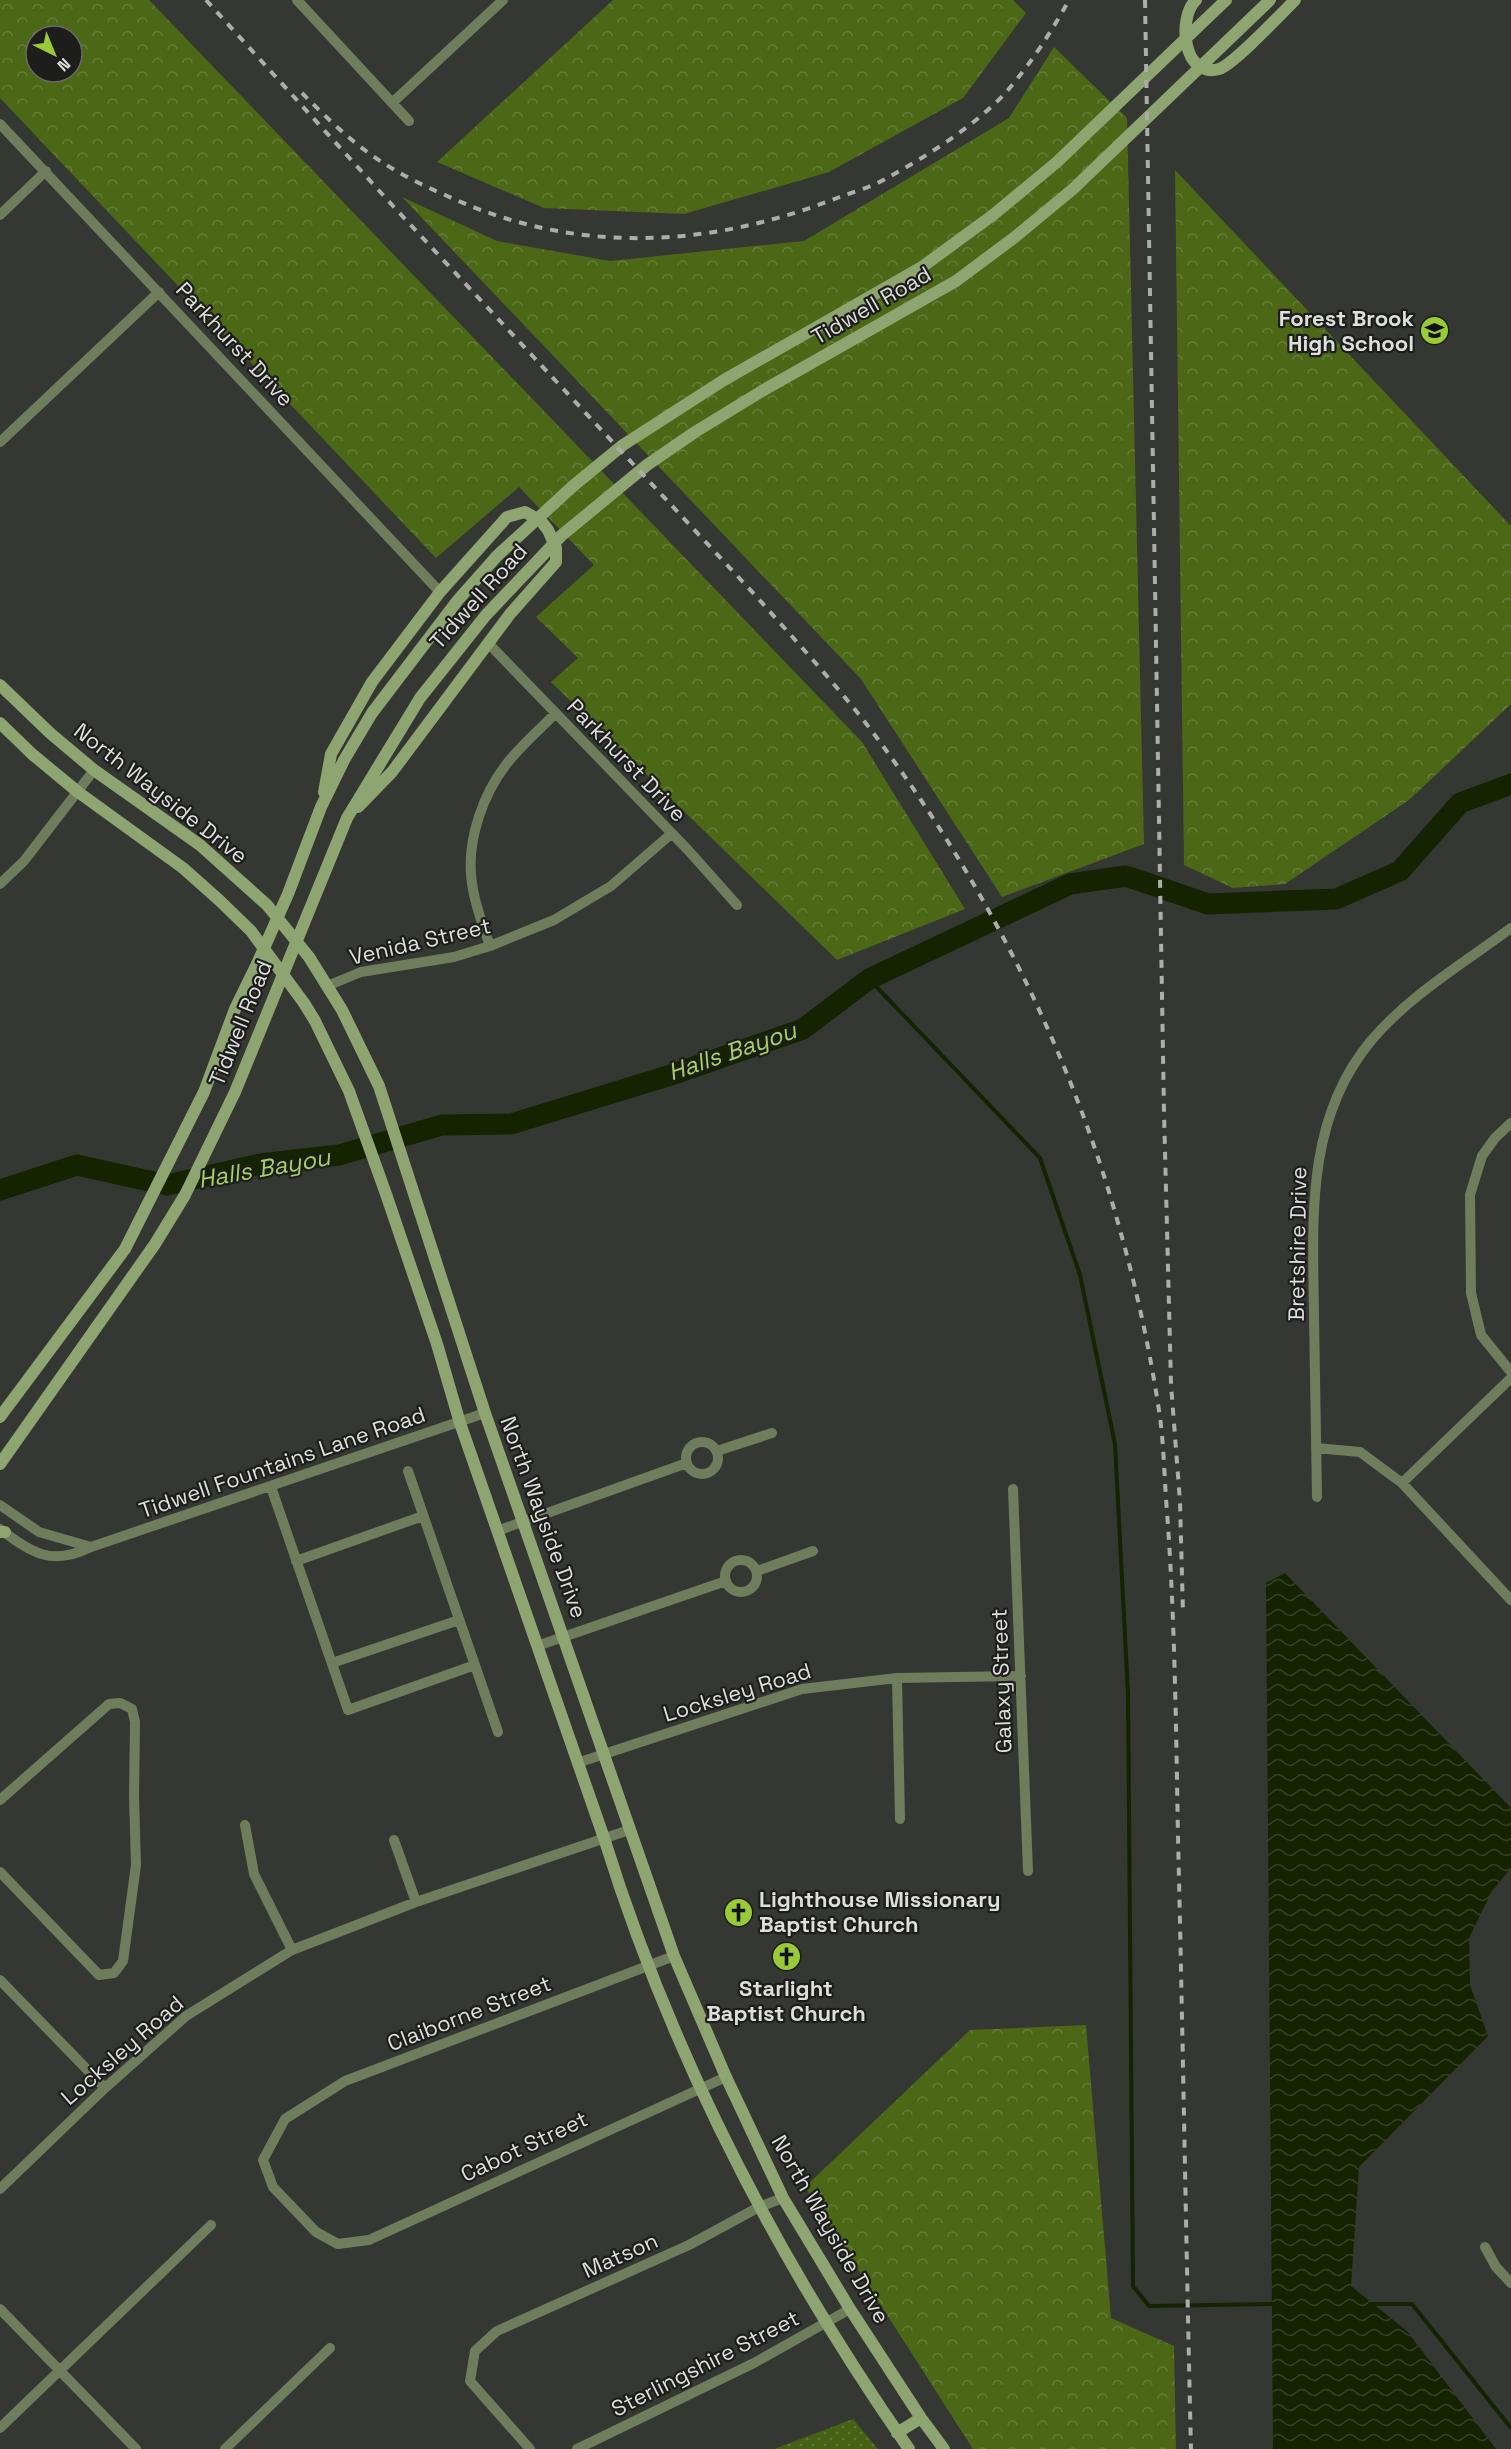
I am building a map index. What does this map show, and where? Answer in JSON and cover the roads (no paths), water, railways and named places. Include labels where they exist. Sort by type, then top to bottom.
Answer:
[{"type":"main road","points":[[1196,0],[1186,19],[1190,57],[1200,67],[1212,70],[1229,63],[1295,0]]},
{"type":"main road","name":"Tidwell Road","points":[[0,1417],[125,1249],[204,1092],[235,1009],[277,918],[321,807],[344,760],[372,713],[422,645],[497,556],[573,486],[623,445],[724,380],[922,267],[993,215],[1058,162],[1226,0]]},
{"type":"main road","name":"Tidwell Road","points":[[0,1464],[155,1244],[185,1195],[235,1092],[347,818],[420,698],[446,662],[528,568],[601,501],[647,465],[695,432],[956,280],[998,249],[1073,189],[1270,0]]},
{"type":"main road","points":[[321,807],[331,754],[372,682],[440,592],[507,517],[525,512],[541,521],[556,548],[556,562],[488,643],[392,772],[347,818]]},
{"type":"main road","name":"North Wayside Drive","points":[[0,685],[50,734],[94,770],[200,845],[267,905],[327,986],[356,1036],[379,1086],[484,1413],[565,1638],[674,1956],[726,2077],[783,2198],[850,2310],[944,2449]]},
{"type":"main road","name":"North Wayside Drive","points":[[0,723],[32,754],[78,792],[183,868],[251,931],[315,1021],[349,1091],[386,1194],[437,1344],[460,1423],[604,1838],[624,1902],[700,2087],[759,2207],[825,2323],[909,2449]]},
{"type":"main road","points":[[897,2433],[921,2418]]},
{"type":"street","points":[[297,0],[409,121]]},
{"type":"street","points":[[392,103],[503,0]]},
{"type":"street","name":"Parkhurst Drive","points":[[0,124],[440,592]]},
{"type":"street","points":[[0,215],[46,171]]},
{"type":"street","points":[[0,442],[159,292]]},
{"type":"street","name":"Parkhurst Drive","points":[[488,643],[737,905]]},
{"type":"street","points":[[490,946],[477,905],[471,874],[472,843],[482,807],[504,767],[556,713]]},
{"type":"street","points":[[0,884],[24,861],[94,770]]},
{"type":"street","name":"Venida Street","points":[[327,986],[361,972],[454,957],[490,946],[554,920],[611,886],[671,834]]},
{"type":"street","name":"Bretshire Drive","points":[[1317,1497],[1313,1204],[1320,1149],[1328,1119],[1341,1086],[1353,1066],[1387,1023],[1511,928]]},
{"type":"street","points":[[1511,1124],[1495,1138],[1482,1156],[1470,1195],[1471,1293],[1480,1335],[1511,1372]]},
{"type":"street","points":[[1402,1484],[1511,1378]]},
{"type":"street","name":"Tidwell Fountains Lane Road","points":[[2,1531],[21,1544],[55,1558],[72,1557],[91,1547],[484,1413]]},
{"type":"street","points":[[717,1451],[772,1433]]},
{"type":"street","points":[[700,1442],[713,1446],[717,1451],[716,1465],[705,1473],[698,1473],[687,1464],[688,1450],[700,1442]]},
{"type":"street","points":[[1316,1448],[1360,1452],[1402,1484],[1510,1597]]},
{"type":"street","points":[[497,1531],[687,1464]]},
{"type":"street","points":[[408,1471],[498,1732]]},
{"type":"street","points":[[271,1487],[348,1710],[475,1665]]},
{"type":"street","name":"Galaxy Street","points":[[1013,1489],[1028,1871]]},
{"type":"street","points":[[0,1505],[39,1532],[91,1547]]},
{"type":"street","points":[[296,1561],[423,1516]]},
{"type":"street","points":[[757,1571],[813,1551]]},
{"type":"street","points":[[736,1560],[751,1563],[757,1571],[755,1585],[747,1591],[736,1592],[726,1581],[726,1571],[736,1560]]},
{"type":"street","points":[[537,1646],[726,1581]]},
{"type":"street","points":[[332,1663],[459,1620]]},
{"type":"street","name":"Locksley Road","points":[[577,1763],[801,1689],[897,1677],[1021,1676]]},
{"type":"street","points":[[897,1677],[900,1819]]},
{"type":"street","points":[[0,1800],[109,1704],[120,1703],[132,1709],[135,1722],[136,1864],[123,1961],[114,1973],[99,1975],[0,1872]]},
{"type":"street","points":[[245,1825],[254,1874],[292,1950]]},
{"type":"street","name":"Locksley Road","points":[[0,2189],[105,2088],[186,2016],[292,1950],[416,1902],[629,1830]]},
{"type":"street","points":[[394,1840],[416,1902]]},
{"type":"street","name":"Claiborne Street","points":[[338,2244],[316,2232],[273,2187],[263,2160],[285,2119],[345,2082],[674,1956]]},
{"type":"street","points":[[0,1980],[105,2088]]},
{"type":"street","name":"Cabot Street","points":[[338,2244],[369,2240],[726,2077]]},
{"type":"street","name":"Matson","points":[[530,2449],[470,2381],[474,2351],[497,2331],[689,2245],[759,2207],[783,2198]]},
{"type":"street","points":[[0,2428],[211,2224]]},
{"type":"street","points":[[1485,2247],[1496,2267],[1511,2283]]},
{"type":"street","points":[[0,2308],[136,2449]]},
{"type":"street","name":"Sterlingshire Street","points":[[577,2449],[754,2363],[850,2310]]},
{"type":"street","points":[[225,2449],[330,2348]]},
{"type":"water","points":[[1285,1573],[1511,1808],[1511,1868],[1492,1891],[1469,1938],[1470,1985],[1488,2036],[1359,2167],[1351,2286],[1407,2331],[1496,2449],[1273,2449],[1266,1583]]},
{"type":"waterway","name":"Halls Bayou","points":[[0,1190],[77,1165],[167,1185],[260,1164],[339,1155],[442,1125],[511,1124],[671,1075],[803,1029],[869,979],[1070,884],[1126,876],[1208,904],[1336,899],[1400,871],[1460,803],[1511,784]]},
{"type":"waterway","points":[[869,979],[1040,1158],[1080,1275],[1115,1444],[1128,1694],[1133,2286],[1149,2306],[1275,2304]]},
{"type":"waterway","points":[[1370,2304],[1412,2304],[1511,2428]]},
{"type":"railway","points":[[206,0],[393,206],[755,595],[871,730],[950,845],[986,906],[1019,968],[1076,1097],[1100,1163],[1131,1273],[1151,1360],[1163,1444],[1175,1674],[1191,2449]]},
{"type":"railway","points":[[302,93],[349,138],[385,164],[435,190],[494,214],[542,228],[591,236],[640,238],[689,235],[739,227],[788,215],[875,184],[902,170],[967,127],[1008,90],[1041,46],[1069,0]]},
{"type":"railway","points":[[1145,0],[1164,1112],[1171,1384],[1180,1502],[1183,1613]]},
{"type":"place","name":"Forest Brook High School","points":[[1435,331]]},
{"type":"place","name":"Lighthouse Missionary Baptist Church","points":[[738,1912]]},
{"type":"place","name":"Starlight Baptist Church","points":[[786,1956]]}]
